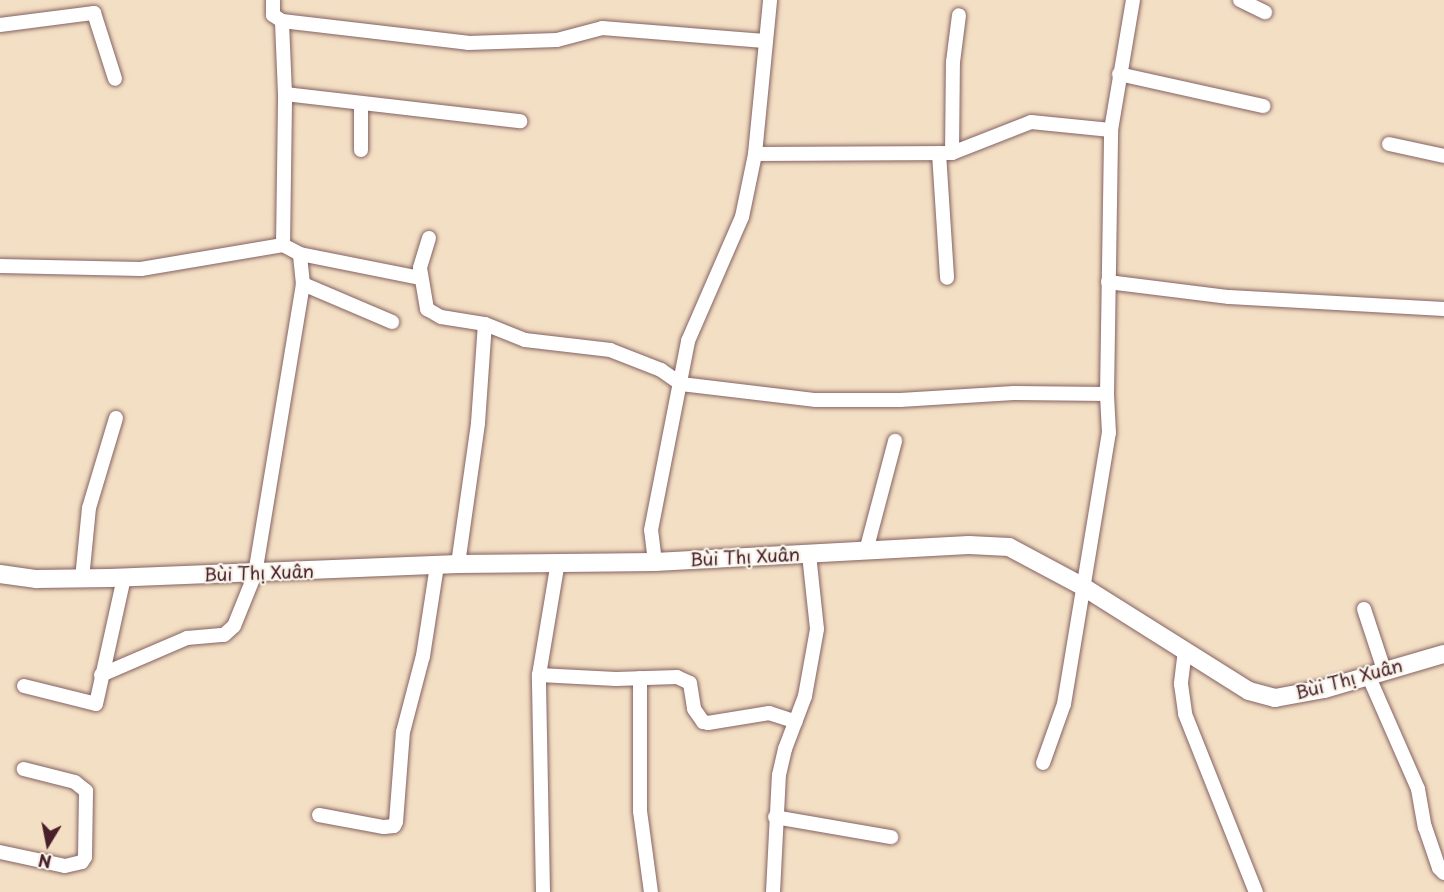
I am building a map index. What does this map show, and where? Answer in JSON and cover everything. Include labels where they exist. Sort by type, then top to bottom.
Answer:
[{"type":"street","points":[[273,0],[273,15],[282,21],[468,43],[557,40],[602,28],[764,41]]},
{"type":"street","points":[[655,562],[651,530],[688,341],[742,217],[755,154],[764,41],[770,0]]},
{"type":"street","points":[[1043,763],[1065,704],[1108,433],[1111,130],[1133,0]]},
{"type":"street","points":[[1240,0],[1264,12]]},
{"type":"street","points":[[0,25],[94,13],[115,79]]},
{"type":"street","points":[[947,278],[945,153],[959,15]]},
{"type":"street","points":[[282,21],[285,94],[283,245]]},
{"type":"street","points":[[1119,74],[1263,106]]},
{"type":"street","points":[[285,94],[520,121]]},
{"type":"street","points":[[361,103],[361,150]]},
{"type":"street","points":[[755,154],[945,153],[1031,122],[1111,130]]},
{"type":"street","points":[[1389,144],[1444,156]]},
{"type":"street","points":[[429,238],[422,258],[420,278],[427,309],[441,317],[484,324],[525,340],[610,350],[661,370],[681,384],[816,400],[900,399],[1014,393],[1107,394]]},
{"type":"street","points":[[0,266],[141,269],[283,245],[300,254],[411,274],[420,278]]},
{"type":"street","points":[[101,675],[187,638],[224,634],[234,626],[255,574],[303,284],[300,254]]},
{"type":"street","points":[[1108,282],[1229,297],[1444,309]]},
{"type":"street","points":[[303,284],[392,322]]},
{"type":"street","points":[[458,564],[478,423],[484,324]]},
{"type":"street","points":[[82,579],[89,508],[116,418]]},
{"type":"street","points":[[866,551],[895,441]]},
{"type":"street","name":"Bùi Thị Xuân","points":[[0,574],[37,579],[124,578],[458,564],[655,562],[969,545],[1009,547],[1082,586],[1249,691],[1275,698],[1324,690],[1444,654]]},
{"type":"street","points":[[773,892],[779,775],[805,696],[817,629],[809,554]]},
{"type":"street","points":[[543,892],[539,675],[558,562]]},
{"type":"street","points":[[319,815],[384,827],[394,826],[396,822],[403,732],[413,685],[423,656],[436,566]]},
{"type":"street","points":[[24,686],[94,705],[97,701],[124,578]]},
{"type":"street","points":[[1364,609],[1376,673],[1418,789],[1425,827],[1439,868],[1444,873]]},
{"type":"street","points":[[1185,650],[1181,684],[1185,714],[1256,892]]},
{"type":"street","points":[[539,675],[685,679],[692,690],[694,709],[699,717],[708,723],[769,713],[796,722]]},
{"type":"street","points":[[640,678],[640,811],[651,892]]},
{"type":"street","points":[[0,852],[64,866],[82,862],[85,857],[86,791],[75,782],[24,770]]},
{"type":"street","points":[[776,817],[891,837]]}]
